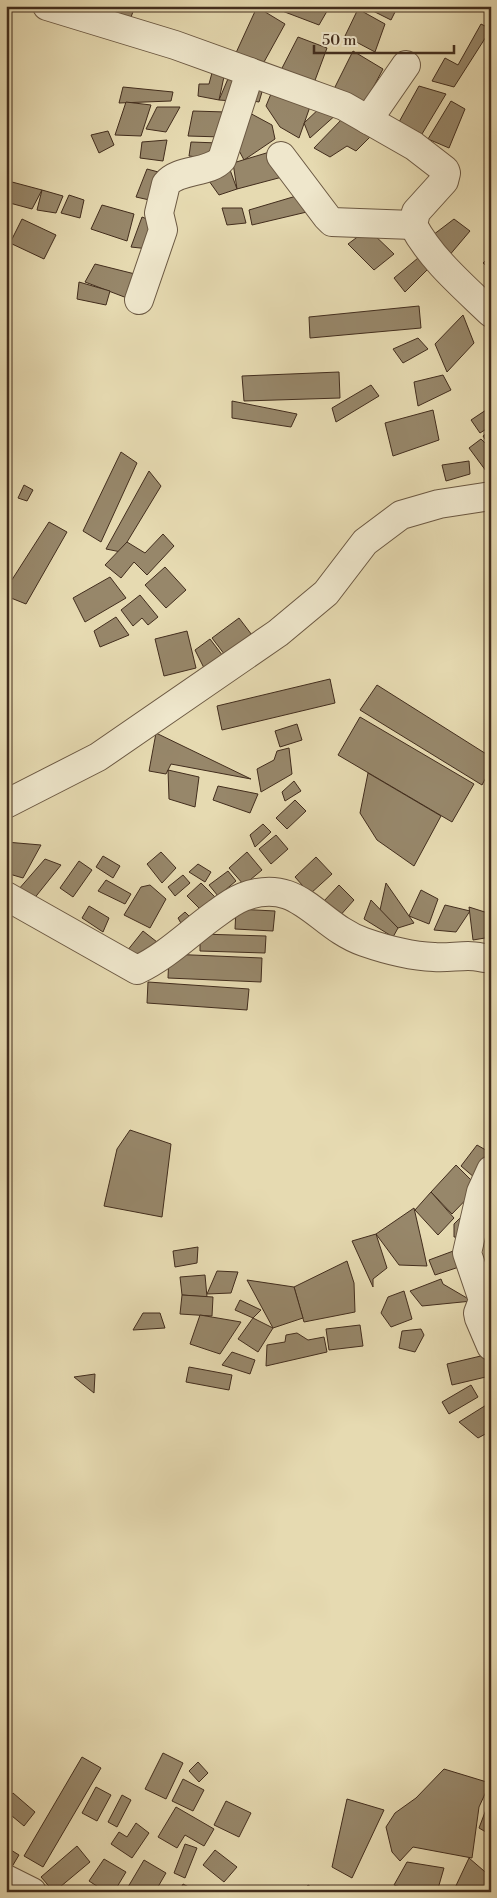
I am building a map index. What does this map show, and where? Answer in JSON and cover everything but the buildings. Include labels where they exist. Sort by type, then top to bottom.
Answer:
[{"type":"street","points":[[47,6],[175,45],[344,106],[414,146],[445,170],[446,174],[444,181],[416,212],[413,225],[421,240],[491,313]]},
{"type":"street","points":[[368,120],[406,65]]},
{"type":"street","points":[[139,300],[163,230],[159,214],[166,184],[173,178],[215,164],[222,159],[250,72]]},
{"type":"street","points":[[281,156],[332,222],[413,225]]},
{"type":"street","points":[[6,804],[98,757],[278,633],[326,594],[365,542],[402,515],[439,504],[491,496]]},
{"type":"street","points":[[6,896],[137,970],[154,962],[194,929],[225,907],[241,898],[271,890],[286,894],[311,909],[342,932],[362,941],[404,954],[435,958],[470,956],[491,959]]},
{"type":"street","points":[[491,1170],[481,1192],[467,1254],[482,1300],[478,1313],[479,1318],[491,1346]]},
{"type":"street","points":[[6,1879],[32,1892]]}]
